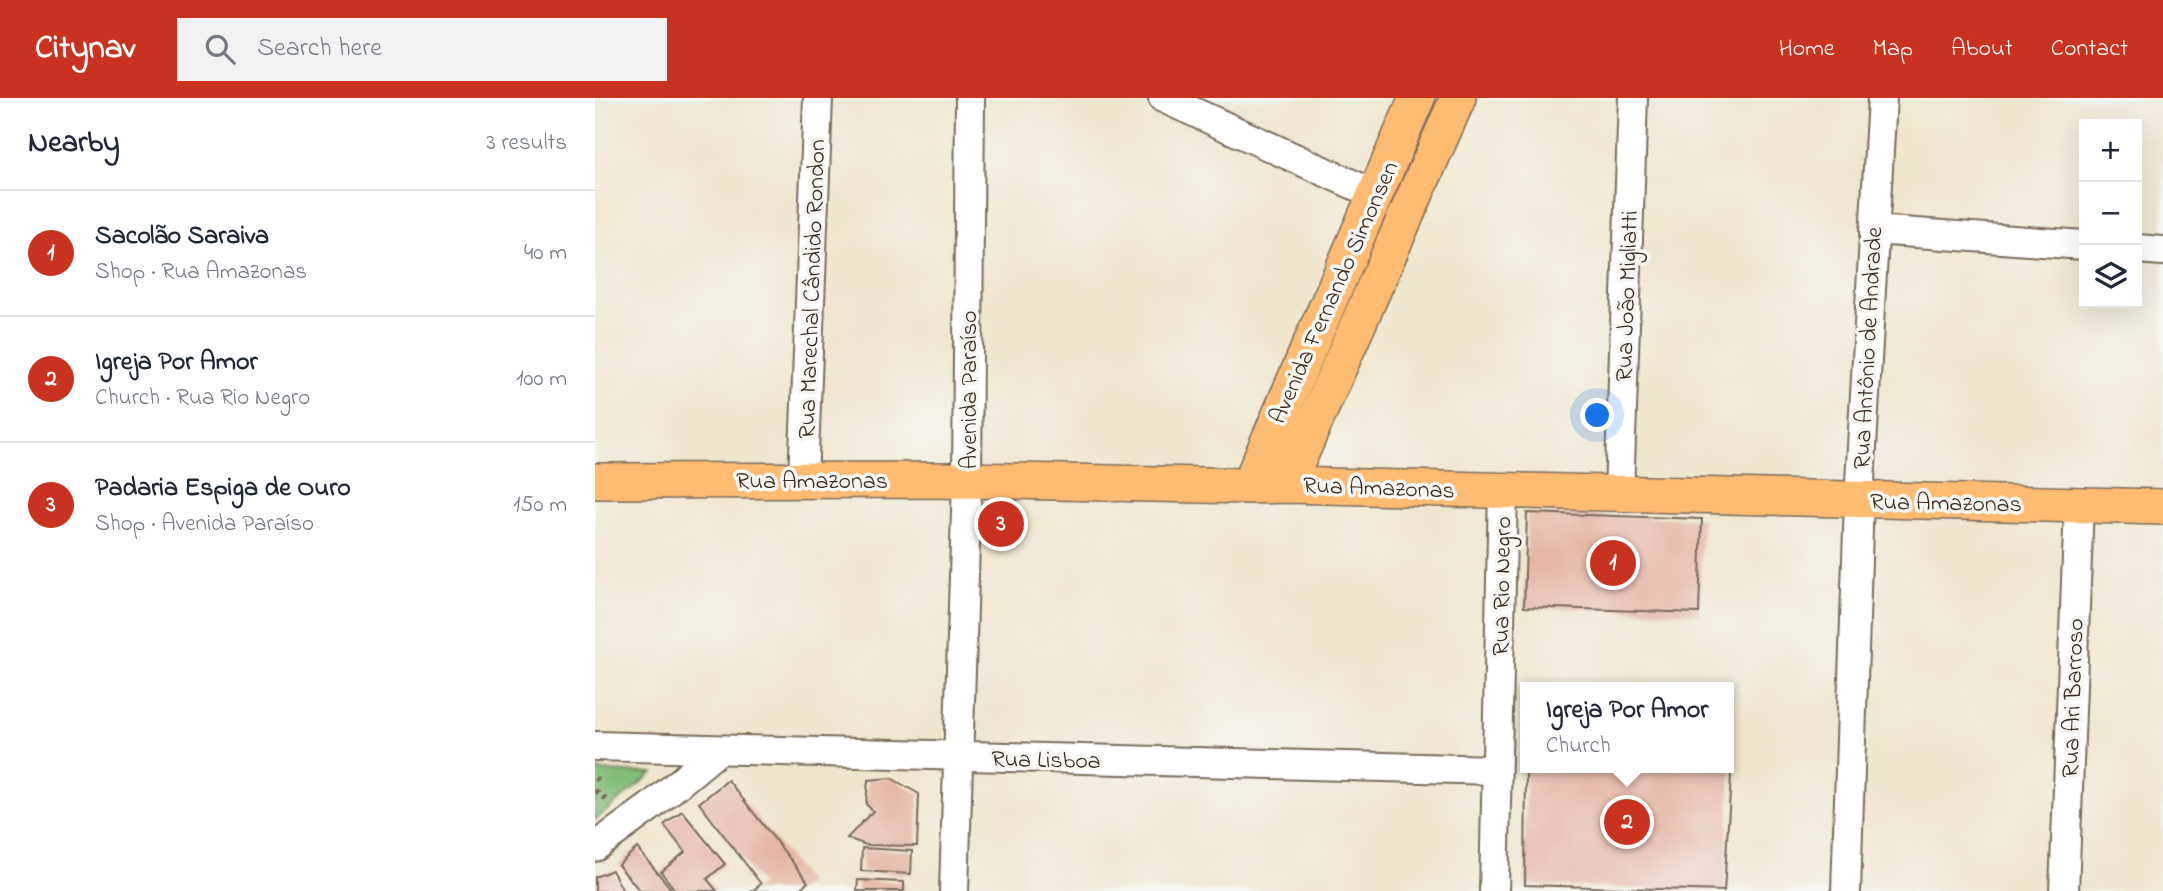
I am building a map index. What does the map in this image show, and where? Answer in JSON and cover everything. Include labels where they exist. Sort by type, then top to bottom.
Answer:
[{"type":"main road","name":"Avenida Fernando Simonsen","points":[[1249,486],[1417,98]]},
{"type":"main road","name":"Avenida Fernando Simonsen","points":[[1287,485],[1458,98]]},
{"type":"main road","name":"Rua Amazonas","points":[[595,481],[967,480],[1287,485],[2163,507]]},
{"type":"street","name":"Rua Marechal Cândido Rondon","points":[[803,480],[818,98]]},
{"type":"street","name":"Avenida Paraíso","points":[[954,891],[967,480],[969,98]]},
{"type":"street","points":[[1163,98],[1376,195]]},
{"type":"street","name":"Rua João Migliatti","points":[[1619,494],[1633,98]]},
{"type":"street","name":"Rua Antônio de Andrade","points":[[1846,891],[1859,499],[1882,98]]},
{"type":"street","points":[[1874,230],[2079,245]]},
{"type":"street","points":[[2142,249],[2163,251]]},
{"type":"street","name":"Rua Rio Negro","points":[[1494,891],[1503,491]]},
{"type":"street","name":"Rua Ari Barroso","points":[[2064,891],[2079,505]]},
{"type":"street","name":"Rua Lisboa","points":[[595,746],[1496,770]]},
{"type":"street","points":[[595,847],[632,822],[719,750]]},
{"type":"path","points":[[595,790],[609,802]]},
{"type":"green space","points":[[595,770],[603,771],[653,773],[595,820]]},
{"type":"building","points":[[996,501],[1017,501],[1015,536],[986,535],[987,513]]},
{"type":"building","points":[[1527,513],[1702,519],[1699,613],[1524,607]]},
{"type":"building","points":[[1526,773],[1731,773],[1724,891],[1525,885]]},
{"type":"building","points":[[891,778],[919,794],[917,846],[866,845],[847,838],[873,811],[866,804],[868,780]]},
{"type":"building","points":[[728,780],[808,882],[797,891],[752,891],[761,884],[699,803]]},
{"type":"building","points":[[682,811],[725,864],[707,879],[717,891],[676,891],[661,872],[685,852],[664,825]]},
{"type":"building","points":[[637,848],[673,891],[640,891],[618,865]]},
{"type":"building","points":[[862,848],[912,851],[911,874],[861,871]]},
{"type":"building","points":[[612,870],[623,891],[595,891],[595,877]]},
{"type":"building","points":[[858,880],[904,882],[904,891],[857,891]]},
{"type":"place","name":"Padaria Espiga de Ouro","points":[[1001,524]]},
{"type":"place","name":"Sacolão Saraiva","points":[[1613,563]]},
{"type":"place","name":"Igreja Por Amor","points":[[1627,822]]}]
